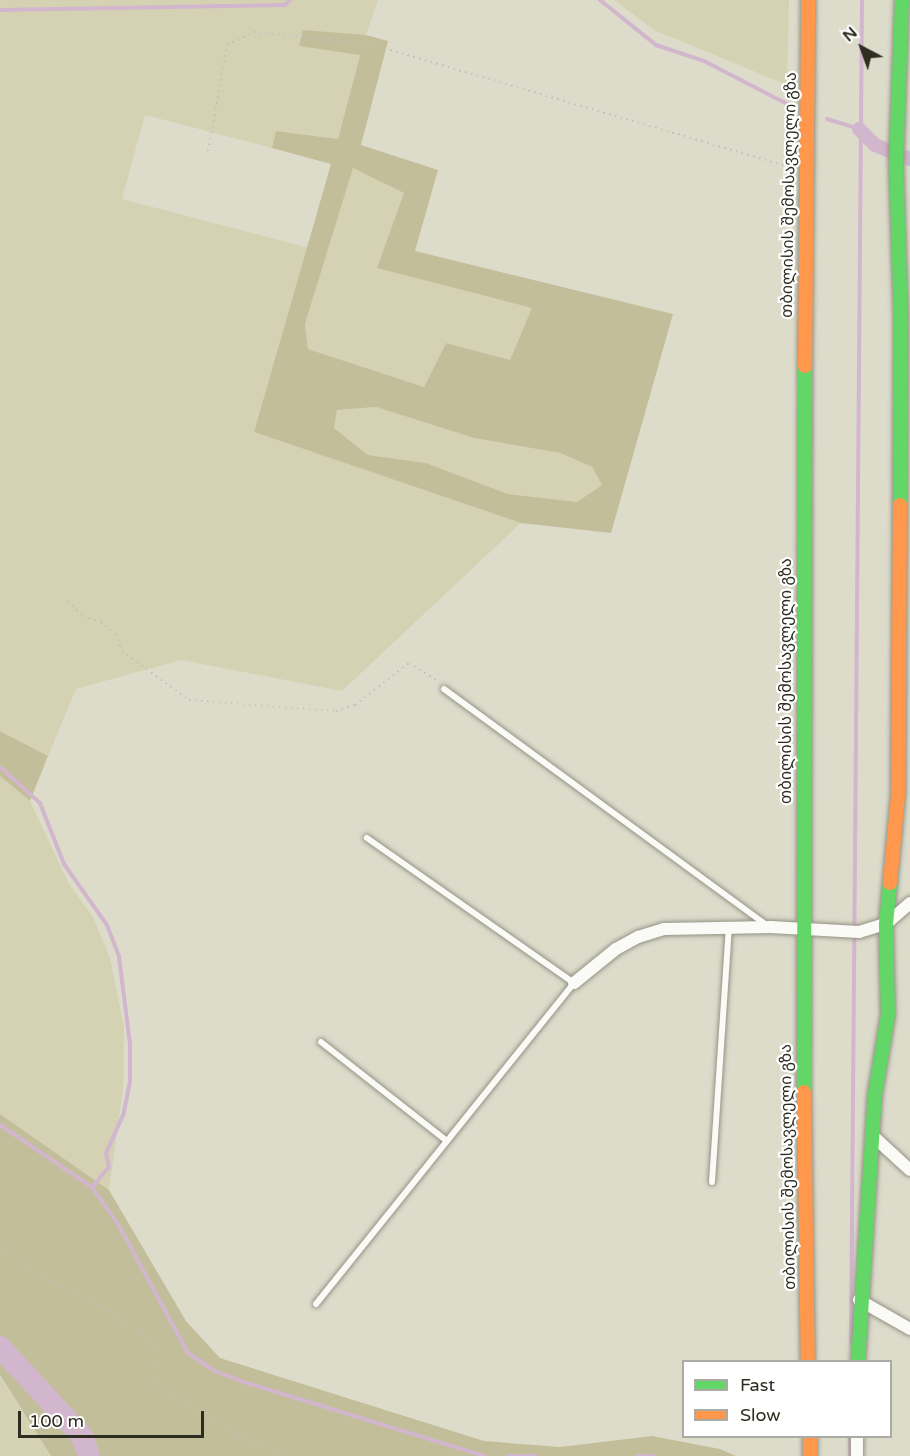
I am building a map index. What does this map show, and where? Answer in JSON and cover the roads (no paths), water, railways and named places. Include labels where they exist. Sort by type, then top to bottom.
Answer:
[{"type":"main road","name":"თბილისის შემოსავლელი გზა","points":[[808,0],[801,928],[808,1360]]},
{"type":"main road","points":[[858,1360],[859,1300],[875,1094],[888,1015],[886,924],[897,795],[906,502],[905,354],[896,163],[904,72],[902,0]]},
{"type":"main road","points":[[810,1438],[810,1456]]},
{"type":"street","points":[[574,983],[638,937],[664,929],[771,927],[859,933],[886,924],[910,903]]},
{"type":"street","points":[[873,1136],[910,1170]]},
{"type":"street","points":[[859,1300],[910,1329]]},
{"type":"street","points":[[857,1438],[857,1456]]},
{"type":"lane","points":[[444,689],[771,927]]},
{"type":"lane","points":[[316,1304],[574,983],[367,838]]},
{"type":"lane","points":[[712,1182],[729,928]]},
{"type":"lane","points":[[321,1042],[447,1141]]},
{"type":"waterway","points":[[0,10],[285,5],[290,0]]},
{"type":"waterway","points":[[600,0],[656,45],[704,61],[791,106]]},
{"type":"waterway","points":[[851,1343],[862,0]]},
{"type":"waterway","points":[[827,119],[859,129]]},
{"type":"waterway","points":[[859,129],[875,145],[910,159]]},
{"type":"waterway","points":[[0,767],[40,803],[64,864],[107,925],[119,957],[130,1044],[130,1081],[124,1113],[106,1153],[109,1167],[92,1187]]},
{"type":"waterway","points":[[0,1125],[92,1187],[118,1224],[188,1353],[215,1371],[247,1383],[485,1456]]},
{"type":"waterway","points":[[0,1347],[82,1436],[89,1456]]},
{"type":"waterway","points":[[850,1438],[850,1456]]},
{"type":"waterway","points":[[508,1456],[536,1456]]},
{"type":"waterway","points":[[637,1456],[653,1456]]}]
